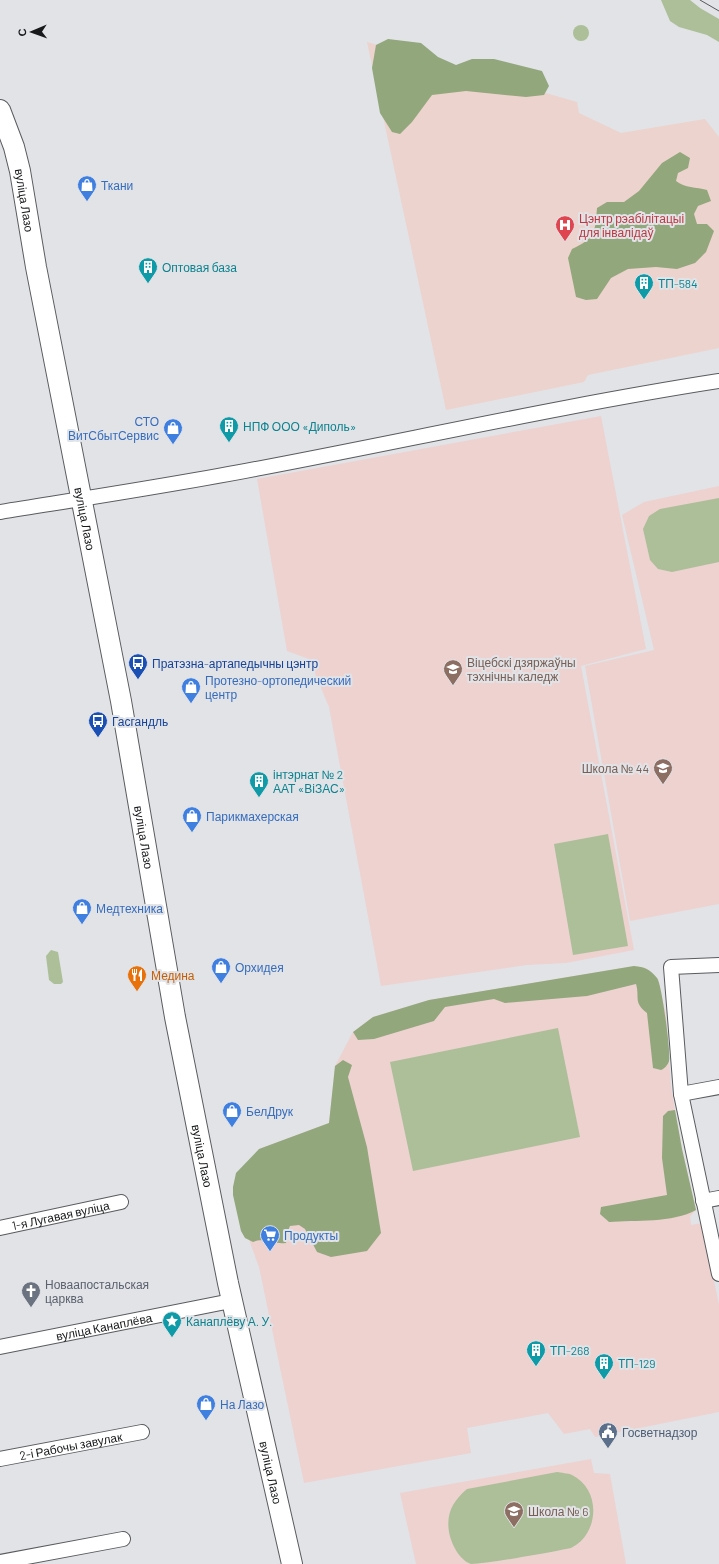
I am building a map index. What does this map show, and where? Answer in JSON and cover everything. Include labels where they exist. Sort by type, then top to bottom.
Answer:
[{"type":"street","name":"вуліца Лазо","points":[[0,110],[16,154],[36,267],[120,701],[175,1017],[231,1301],[292,1564]]},
{"type":"street","points":[[0,512],[260,468],[621,397],[719,381]]},
{"type":"street","points":[[719,965],[671,966],[681,1094],[719,1274]]},
{"type":"street","points":[[681,1094],[719,1087]]},
{"type":"street","points":[[703,1201],[719,1198]]},
{"type":"street","name":"1-я Лугавая вуліца","points":[[0,1228],[121,1202]]},
{"type":"street","name":"вуліца Канаплёва","points":[[0,1347],[231,1301]]},
{"type":"street","name":"2-і Рабочы завулак","points":[[0,1459],[142,1432]]},
{"type":"street","points":[[0,1562],[123,1538]]},
{"type":"shaded area","name":"Цэнтр рэабілітацыі для інвалідаў","points":[[367,42],[577,102],[579,113],[621,133],[705,119],[719,137],[719,348],[588,375],[584,382],[446,410]]},
{"type":"shaded area","name":"Віцебскі дзяржаўны тэхнічны каледж","points":[[601,416],[646,649],[581,666],[634,950],[566,963],[527,965],[381,986],[329,707],[309,659],[287,651],[257,479]]},
{"type":"shaded area","name":"Школа № 44","points":[[719,486],[719,904],[630,921],[585,666],[654,650],[622,515],[644,502]]},
{"type":"shaded area","points":[[634,966],[646,968],[658,979],[666,1015],[671,1087],[682,1149],[696,1210],[690,1216],[691,1225],[702,1223],[719,1305],[719,1412],[595,1437],[590,1429],[564,1434],[548,1413],[467,1428],[471,1453],[304,1483],[259,1267],[241,1218],[259,1149],[329,1123],[335,1066],[353,1032],[373,1017],[429,1000]]},
{"type":"shaded area","name":"Школа № 6","points":[[591,1459],[594,1473],[610,1474],[626,1564],[416,1564],[400,1493]]},
{"type":"green space","points":[[661,0],[690,0],[700,8],[719,19],[719,42],[707,35],[679,27],[670,21]]},
{"type":"green space","points":[[578,25],[584,25],[589,30],[587,39],[584,41],[578,41],[573,36],[573,30]]},
{"type":"green space","points":[[388,39],[421,43],[438,57],[456,65],[472,59],[494,59],[542,71],[549,86],[544,95],[526,97],[466,91],[432,95],[412,122],[400,134],[392,132],[380,113],[372,68],[376,45]]},
{"type":"green space","points":[[680,152],[690,158],[688,168],[678,173],[676,181],[687,186],[707,190],[711,201],[698,206],[694,214],[697,224],[707,224],[714,231],[706,252],[695,263],[677,269],[656,267],[628,269],[611,278],[597,299],[586,300],[576,297],[568,258],[572,249],[590,238],[593,233],[596,223],[597,208],[607,202],[624,202],[639,191],[662,163]]},
{"type":"green space","points":[[719,498],[719,562],[672,572],[658,569],[650,560],[643,529],[649,516],[660,509]]},
{"type":"green space","points":[[608,834],[628,946],[573,955],[554,844]]},
{"type":"green space","points":[[51,950],[58,952],[63,982],[61,984],[54,984],[49,980],[46,956]]},
{"type":"green space","points":[[634,966],[644,968],[649,971],[657,978],[659,983],[666,1019],[669,1046],[668,1064],[661,1070],[653,1068],[647,1013],[638,1003],[636,984],[587,996],[505,1003],[494,999],[445,1007],[434,1021],[374,1039],[358,1040],[353,1032],[373,1017],[429,1000]]},
{"type":"green space","points":[[558,1028],[580,1137],[413,1171],[390,1062]]},
{"type":"green space","points":[[343,1060],[352,1065],[348,1077],[367,1147],[381,1233],[367,1251],[331,1257],[317,1252],[305,1229],[299,1225],[290,1226],[286,1243],[261,1240],[253,1242],[245,1238],[241,1231],[233,1195],[236,1173],[259,1149],[329,1123],[335,1066]]},
{"type":"green space","points":[[675,1110],[696,1210],[687,1214],[665,1219],[609,1222],[600,1214],[601,1207],[667,1195],[662,1158],[663,1116],[668,1111]]},
{"type":"green space","points":[[557,1472],[570,1474],[580,1481],[587,1488],[591,1496],[593,1515],[591,1524],[587,1533],[580,1542],[571,1548],[520,1558],[471,1564],[459,1555],[450,1536],[448,1525],[450,1513],[454,1503],[467,1489]]},
{"type":"tram line","points":[[700,0],[719,11]]},
{"type":"place","name":"Ткани","points":[[87,202]]},
{"type":"place","name":"Цэнтр рэабілітацыі для інвалідаў","points":[[565,242]]},
{"type":"place","name":"Оптовая база","points":[[148,284]]},
{"type":"place","name":"ТП-584","points":[[644,300]]},
{"type":"place","name":"НПФ ООО «Диполь»","points":[[229,443]]},
{"type":"place","name":"СТО ВитСбытСервис","points":[[173,445]]},
{"type":"place","name":"Пратэзна-артапедычны цэнтр","points":[[138,680]]},
{"type":"place","name":"Віцебскі дзяржаўны тэхнічны каледж","points":[[453,686]]},
{"type":"place","name":"Протезно-ортопедический центр","points":[[191,704]]},
{"type":"place","name":"Гасгандль","points":[[98,738]]},
{"type":"place","name":"Школа № 44","points":[[663,785]]},
{"type":"place","name":"інтэрнат № 2 ААТ «ВіЗАС»","points":[[259,798]]},
{"type":"place","name":"Парикмахерская","points":[[192,833]]},
{"type":"place","name":"Медтехника","points":[[82,925]]},
{"type":"place","name":"Орхидея","points":[[221,984]]},
{"type":"place","name":"Медина","points":[[137,992]]},
{"type":"place","name":"БелДрук","points":[[232,1128]]},
{"type":"place","name":"Продукты","points":[[270,1252]]},
{"type":"place","name":"Новаапостальская царква","points":[[31,1308]]},
{"type":"place","name":"Канаплёву А. У.","points":[[172,1338]]},
{"type":"place","name":"ТП-268","points":[[536,1367]]},
{"type":"place","name":"ТП-129","points":[[604,1380]]},
{"type":"place","name":"На Лазо","points":[[206,1421]]},
{"type":"place","name":"Госветнадзор","points":[[608,1449]]},
{"type":"place","name":"Школа № 6","points":[[514,1528]]}]
